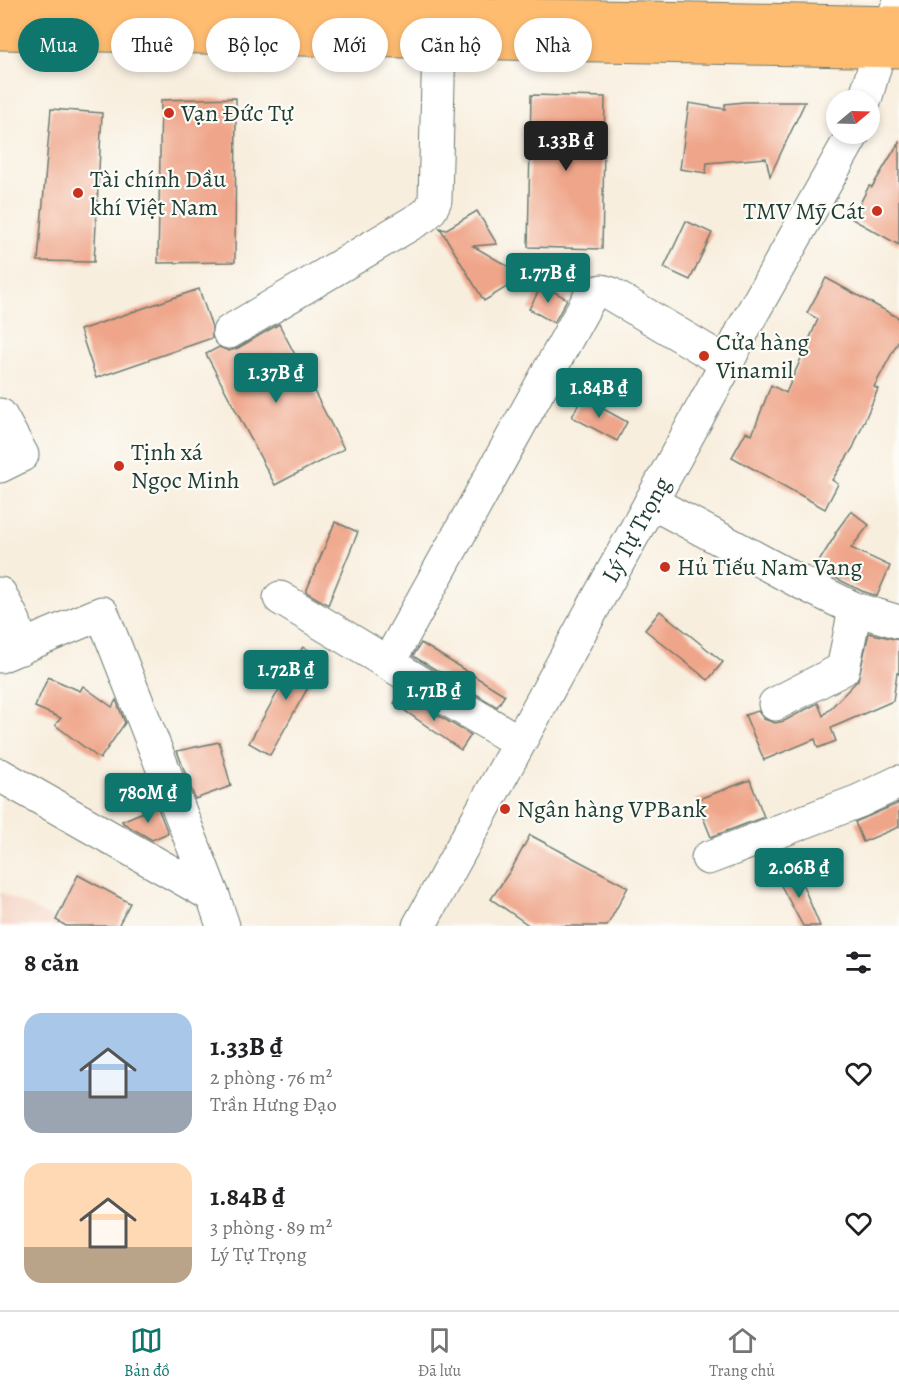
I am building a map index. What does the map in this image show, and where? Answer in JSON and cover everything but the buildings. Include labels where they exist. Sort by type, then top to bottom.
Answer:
[{"type":"highway","points":[[0,5],[43,3],[555,8],[893,31]]},
{"type":"highway","points":[[502,40],[893,31]]},
{"type":"highway","points":[[0,33],[400,41]]},
{"type":"street","points":[[869,90],[893,31]]},
{"type":"street","points":[[229,332],[424,216],[431,209],[435,200],[438,72]]},
{"type":"street","name":"Lý Tự Trọng","points":[[419,926],[727,363],[745,326],[847,144]]},
{"type":"street","points":[[388,663],[591,295],[602,291],[609,293],[727,363]]},
{"type":"street","points":[[0,415],[22,455],[0,466]]},
{"type":"street","points":[[651,502],[855,609],[899,622]]},
{"type":"street","points":[[0,594],[14,621],[10,652]]},
{"type":"street","points":[[280,598],[519,742]]},
{"type":"street","points":[[774,704],[843,669],[855,609]]},
{"type":"street","points":[[10,652],[102,613],[218,911]]},
{"type":"street","points":[[0,775],[218,911]]},
{"type":"street","points":[[708,858],[859,801],[899,782]]},
{"type":"shaded area","points":[[0,892],[56,920],[66,926],[0,926]]},
{"type":"place","name":"Vạn Đức Tự","points":[[169,113]]},
{"type":"place","name":"Tài chính Dầu khí Việt Nam","points":[[78,193]]},
{"type":"place","name":"TMV Mỹ Cát","points":[[877,211]]},
{"type":"place","name":"Cửa hàng Vinamil","points":[[704,356]]},
{"type":"place","name":"Tịnh xá Ngọc Minh","points":[[119,466]]},
{"type":"place","name":"Hủ Tiếu Nam Vang","points":[[665,567]]},
{"type":"place","name":"Ngân hàng VPBank","points":[[505,809]]}]
